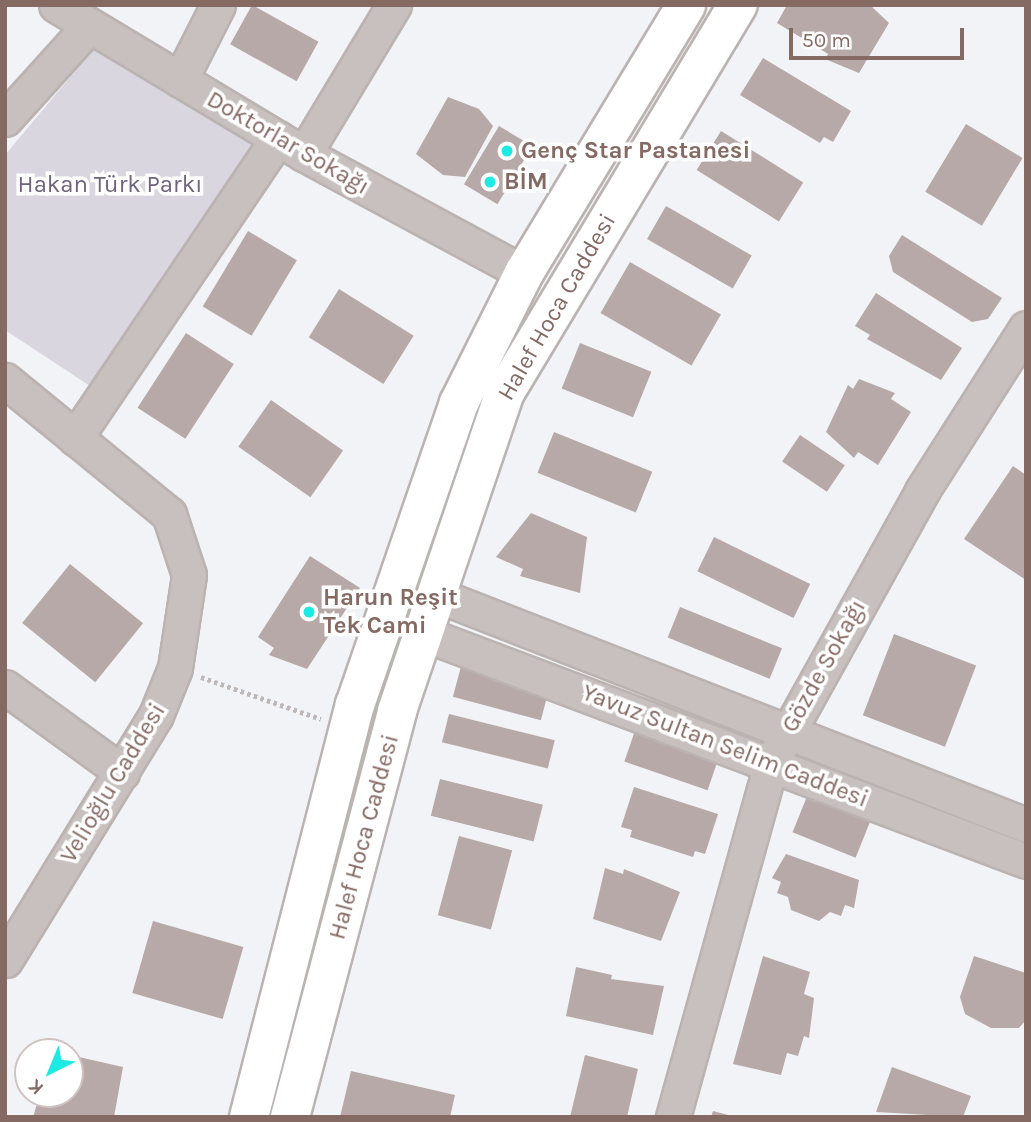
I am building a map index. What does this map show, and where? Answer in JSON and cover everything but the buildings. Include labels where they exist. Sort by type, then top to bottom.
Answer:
[{"type":"main road","name":"Halef Hoca Caddesi","points":[[248,1117],[349,729],[459,403],[524,273],[686,5]]},
{"type":"main road","name":"Halef Hoca Caddesi","points":[[290,1117],[397,711],[504,394],[738,5]]},
{"type":"street","name":"Doktorlar Sokağı","points":[[56,5],[291,146],[524,273]]},
{"type":"street","points":[[180,80],[218,5]]},
{"type":"street","points":[[75,438],[394,5]]},
{"type":"street","points":[[5,119],[89,26]]},
{"type":"street","name":"Gözde Sokağı","points":[[673,1117],[772,761],[922,491],[1026,328]]},
{"type":"street","name":"Velioğlu Caddesi","points":[[5,380],[169,514],[182,542],[189,594],[174,668],[156,715],[5,960]]},
{"type":"street","name":"Yavuz Sultan Selim Caddesi","points":[[437,595],[788,728],[1026,825]]},
{"type":"street","name":"Yavuz Sultan Selim Caddesi","points":[[424,634],[772,761],[1026,861]]},
{"type":"street","points":[[5,687],[122,772]]},
{"type":"path","points":[[174,668],[349,729]]},
{"type":"green space","name":"Hakan Türk Parkı","points":[[96,46],[258,146],[90,386],[5,330],[5,155]]},
{"type":"place","name":"Genç Star Pastanesi","points":[[507,151]]},
{"type":"place","name":"BİM","points":[[490,182]]},
{"type":"place","name":"Harun Reşit Tek Cami","points":[[309,612]]}]
